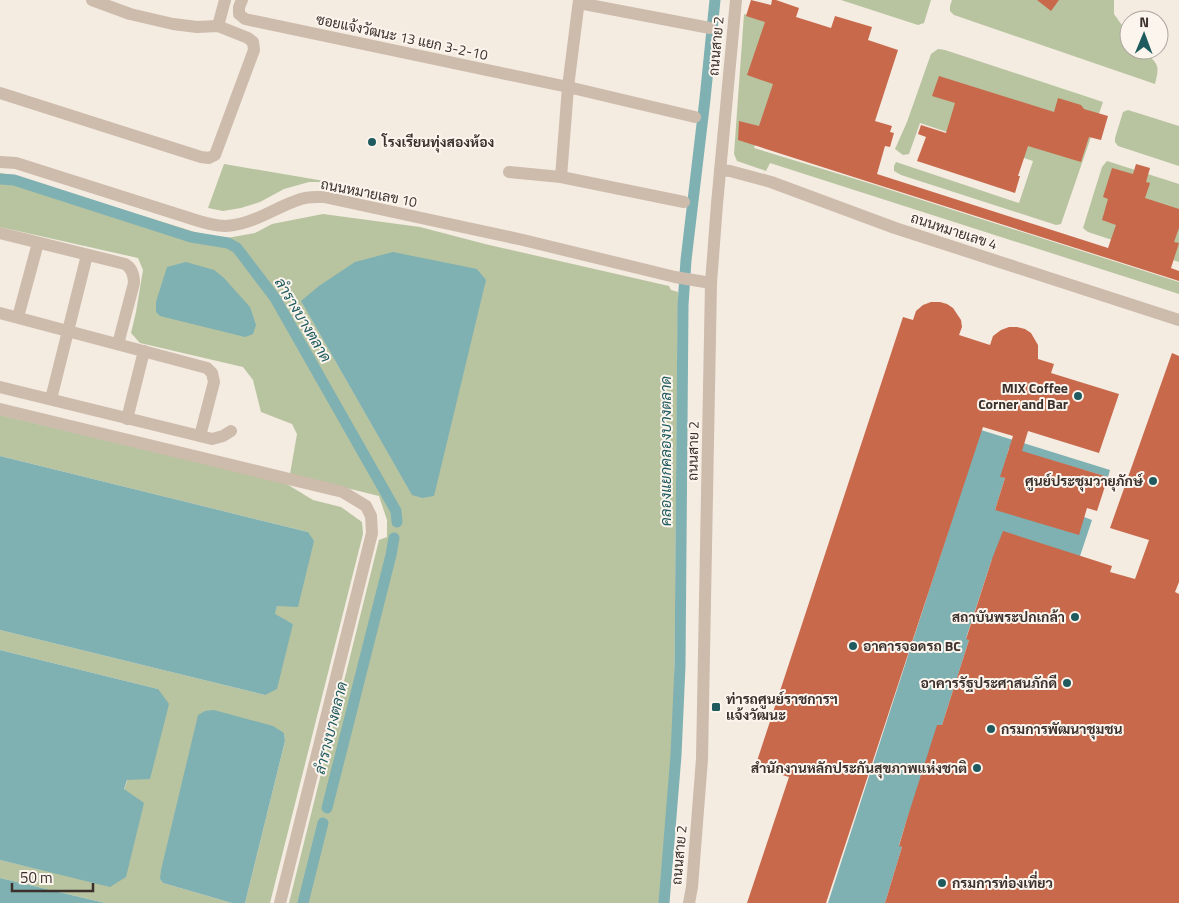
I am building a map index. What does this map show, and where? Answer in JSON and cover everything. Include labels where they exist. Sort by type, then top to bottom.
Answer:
[{"type":"street","points":[[0,93],[201,157],[209,158],[215,155],[254,50],[253,42],[248,38],[218,26],[197,27],[173,24],[130,14],[92,0]]},
{"type":"street","points":[[218,26],[226,0]]},
{"type":"street","name":"ถนนสาย 2","points":[[688,903],[692,887],[701,766],[711,283],[736,0]]},
{"type":"street","points":[[561,177],[568,87],[579,1],[710,28]]},
{"type":"street","name":"ซอยแจ้งวัฒนะ 13 แยก 3-2-10","points":[[240,4],[239,14],[245,19],[568,87]]},
{"type":"street","points":[[568,87],[695,117]]},
{"type":"street","name":"ถนนหมายเลข 10","points":[[0,162],[16,164],[208,224],[222,226],[249,222],[285,204],[303,198],[324,197],[523,240],[675,277],[711,283]]},
{"type":"street","name":"ถนนหมายเลข 4","points":[[720,170],[772,182],[895,228],[1179,320]]},
{"type":"street","points":[[510,172],[561,177],[684,202]]},
{"type":"street","points":[[0,234],[124,264],[129,267],[134,283],[118,344]]},
{"type":"street","points":[[18,318],[38,243]]},
{"type":"street","points":[[51,399],[87,255]]},
{"type":"street","points":[[0,313],[205,367],[211,371],[214,377],[214,384],[200,436]]},
{"type":"street","points":[[127,418],[144,351]]},
{"type":"street","points":[[0,387],[212,439],[223,436],[231,431]]},
{"type":"street","points":[[0,409],[342,492],[366,506],[371,516],[372,532],[280,903]]},
{"type":"green space","points":[[841,0],[931,0],[924,23],[918,25]]},
{"type":"green space","points":[[952,0],[1114,0],[1114,14],[1119,21],[1119,60],[1153,60],[1157,65],[1155,84],[954,15],[950,11]]},
{"type":"green space","points":[[744,14],[769,21],[775,83],[754,148],[1179,282],[1179,294],[770,163],[766,171],[737,161],[734,154]]},
{"type":"green space","points":[[938,49],[1103,102],[1061,224],[1056,225],[901,175],[894,171],[896,162],[1019,203],[1033,161],[920,123],[909,154],[903,155],[895,149],[907,122],[931,54]]},
{"type":"green space","points":[[1128,110],[1179,126],[1179,166],[1118,146],[1115,138],[1123,112]]},
{"type":"green space","points":[[1107,161],[1179,184],[1179,262],[1088,232],[1083,228],[1102,167]]},
{"type":"green space","points":[[224,164],[330,182],[309,182],[284,189],[260,202],[241,208],[223,211],[208,208]]},
{"type":"green space","points":[[0,173],[211,237],[227,238],[255,233],[272,224],[323,214],[420,227],[485,244],[669,286],[671,290],[678,292],[674,724],[659,903],[289,903],[379,540],[387,537],[387,520],[379,496],[290,474],[297,434],[292,424],[261,412],[253,380],[243,367],[140,343],[131,333],[143,270],[138,258],[0,227]],"holes":[[[301,301],[422,498],[412,494]]]},
{"type":"green space","points":[[0,415],[285,483],[313,500],[341,507],[362,522],[363,534],[270,903],[245,903],[285,741],[284,733],[160,879],[163,883],[232,903],[105,903],[0,878],[0,860],[110,886],[124,790],[158,689],[0,650],[0,630],[265,695],[293,624],[274,615],[308,532],[0,456]]},
{"type":"water","points":[[393,252],[477,269],[486,280],[434,496],[422,498],[412,495],[301,301],[319,286],[355,262]]},
{"type":"water","points":[[186,262],[214,270],[223,277],[250,307],[256,325],[253,334],[245,337],[160,316],[156,312],[156,302],[167,267]]},
{"type":"water","points":[[981,430],[1110,470],[1108,477],[1009,448],[1001,477],[1005,478],[995,510],[1084,517],[1092,520],[1080,556],[992,559],[966,638],[969,640],[942,725],[906,822],[899,845],[902,847],[885,903],[828,903]]},
{"type":"water","points":[[0,456],[308,532],[314,541],[298,607],[277,606],[275,614],[293,624],[277,689],[265,695],[0,630]]},
{"type":"water","points":[[0,650],[158,689],[169,704],[150,779],[127,780],[124,789],[144,803],[126,877],[110,887],[0,860]]},
{"type":"water","points":[[214,710],[273,726],[284,733],[285,741],[245,903],[232,903],[163,883],[160,879],[198,715],[205,711]]},
{"type":"water","points":[[0,878],[105,903],[0,903]]},
{"type":"building","points":[[751,0],[771,5],[772,0],[776,0],[799,8],[796,17],[831,28],[835,16],[872,27],[868,40],[898,50],[875,121],[892,126],[890,132],[894,133],[890,147],[885,146],[877,174],[1108,248],[1116,225],[1102,220],[1108,199],[1103,197],[1112,168],[1133,174],[1136,164],[1150,168],[1146,182],[1150,183],[1145,198],[1179,209],[1179,228],[1174,242],[1179,243],[1171,268],[1179,271],[1179,281],[738,140],[739,121],[759,126],[773,84],[747,75],[765,22],[746,16]]},
{"type":"building","points":[[1037,0],[1059,0],[1051,11]]},
{"type":"building","points":[[939,76],[1054,112],[1058,98],[1081,105],[1084,109],[1108,116],[1101,140],[1089,137],[1081,162],[1028,146],[1018,176],[1020,176],[1015,193],[917,161],[926,137],[918,134],[921,125],[946,133],[955,103],[932,96]]},
{"type":"building","name":"อาคารจอดรถ BC","points":[[931,302],[940,302],[953,308],[961,320],[962,327],[959,335],[990,345],[993,336],[1001,330],[1009,327],[1025,329],[1031,333],[1038,345],[1038,359],[1054,364],[1051,373],[1119,394],[1099,453],[1028,431],[1022,451],[1108,477],[1097,511],[1087,508],[1079,535],[995,510],[1005,478],[1000,477],[1013,436],[983,427],[826,903],[747,903],[789,777],[755,767],[903,317],[913,320],[916,311],[923,305]]},
{"type":"building","name":"อาคารรัฐประศาสนภักดี","points":[[1172,353],[1179,356],[1179,582],[1175,592],[1179,594],[1179,903],[885,903],[902,847],[899,846],[906,822],[937,725],[942,725],[969,640],[966,639],[1003,531],[1112,566],[1110,572],[1135,579],[1149,540],[1110,528]]},
{"type":"waterway","name":"คลองแยกคลองบางตลาด","points":[[664,903],[676,755],[680,666],[683,305],[686,260],[715,0]]},
{"type":"waterway","name":"ลำรางบางตลาด","points":[[0,179],[14,180],[191,237],[228,243],[237,248],[275,298],[396,511],[397,522]]},
{"type":"waterway","name":"ลำรางบางตลาด","points":[[327,808],[394,538]]},
{"type":"waterway","name":"ลำรางบางตลาด","points":[[303,903],[323,823]]},
{"type":"place","name":"โรงเรียนทุ่งสองห้อง","points":[[372,142]]},
{"type":"place","name":"MIX Coffee Corner and Bar","points":[[1078,396]]},
{"type":"place","name":"ศูนย์ประชุมวายุภักษ์","points":[[1153,481]]},
{"type":"place","name":"สถาบันพระปกเกล้า","points":[[1075,617]]},
{"type":"place","name":"อาคารจอดรถ BC","points":[[853,646]]},
{"type":"place","name":"อาคารรัฐประศาสนภักดี","points":[[1067,683]]},
{"type":"place","name":"ท่ารถศูนย์ราชการฯ แจ้งวัฒนะ","points":[[716,707]]},
{"type":"place","name":"กรมการพัฒนาชุมชน","points":[[991,729]]},
{"type":"place","name":"สำนักงานหลักประกันสุขภาพแห่งชาติ","points":[[977,768]]},
{"type":"place","name":"กรมการท่องเที่ยว","points":[[942,883]]}]
